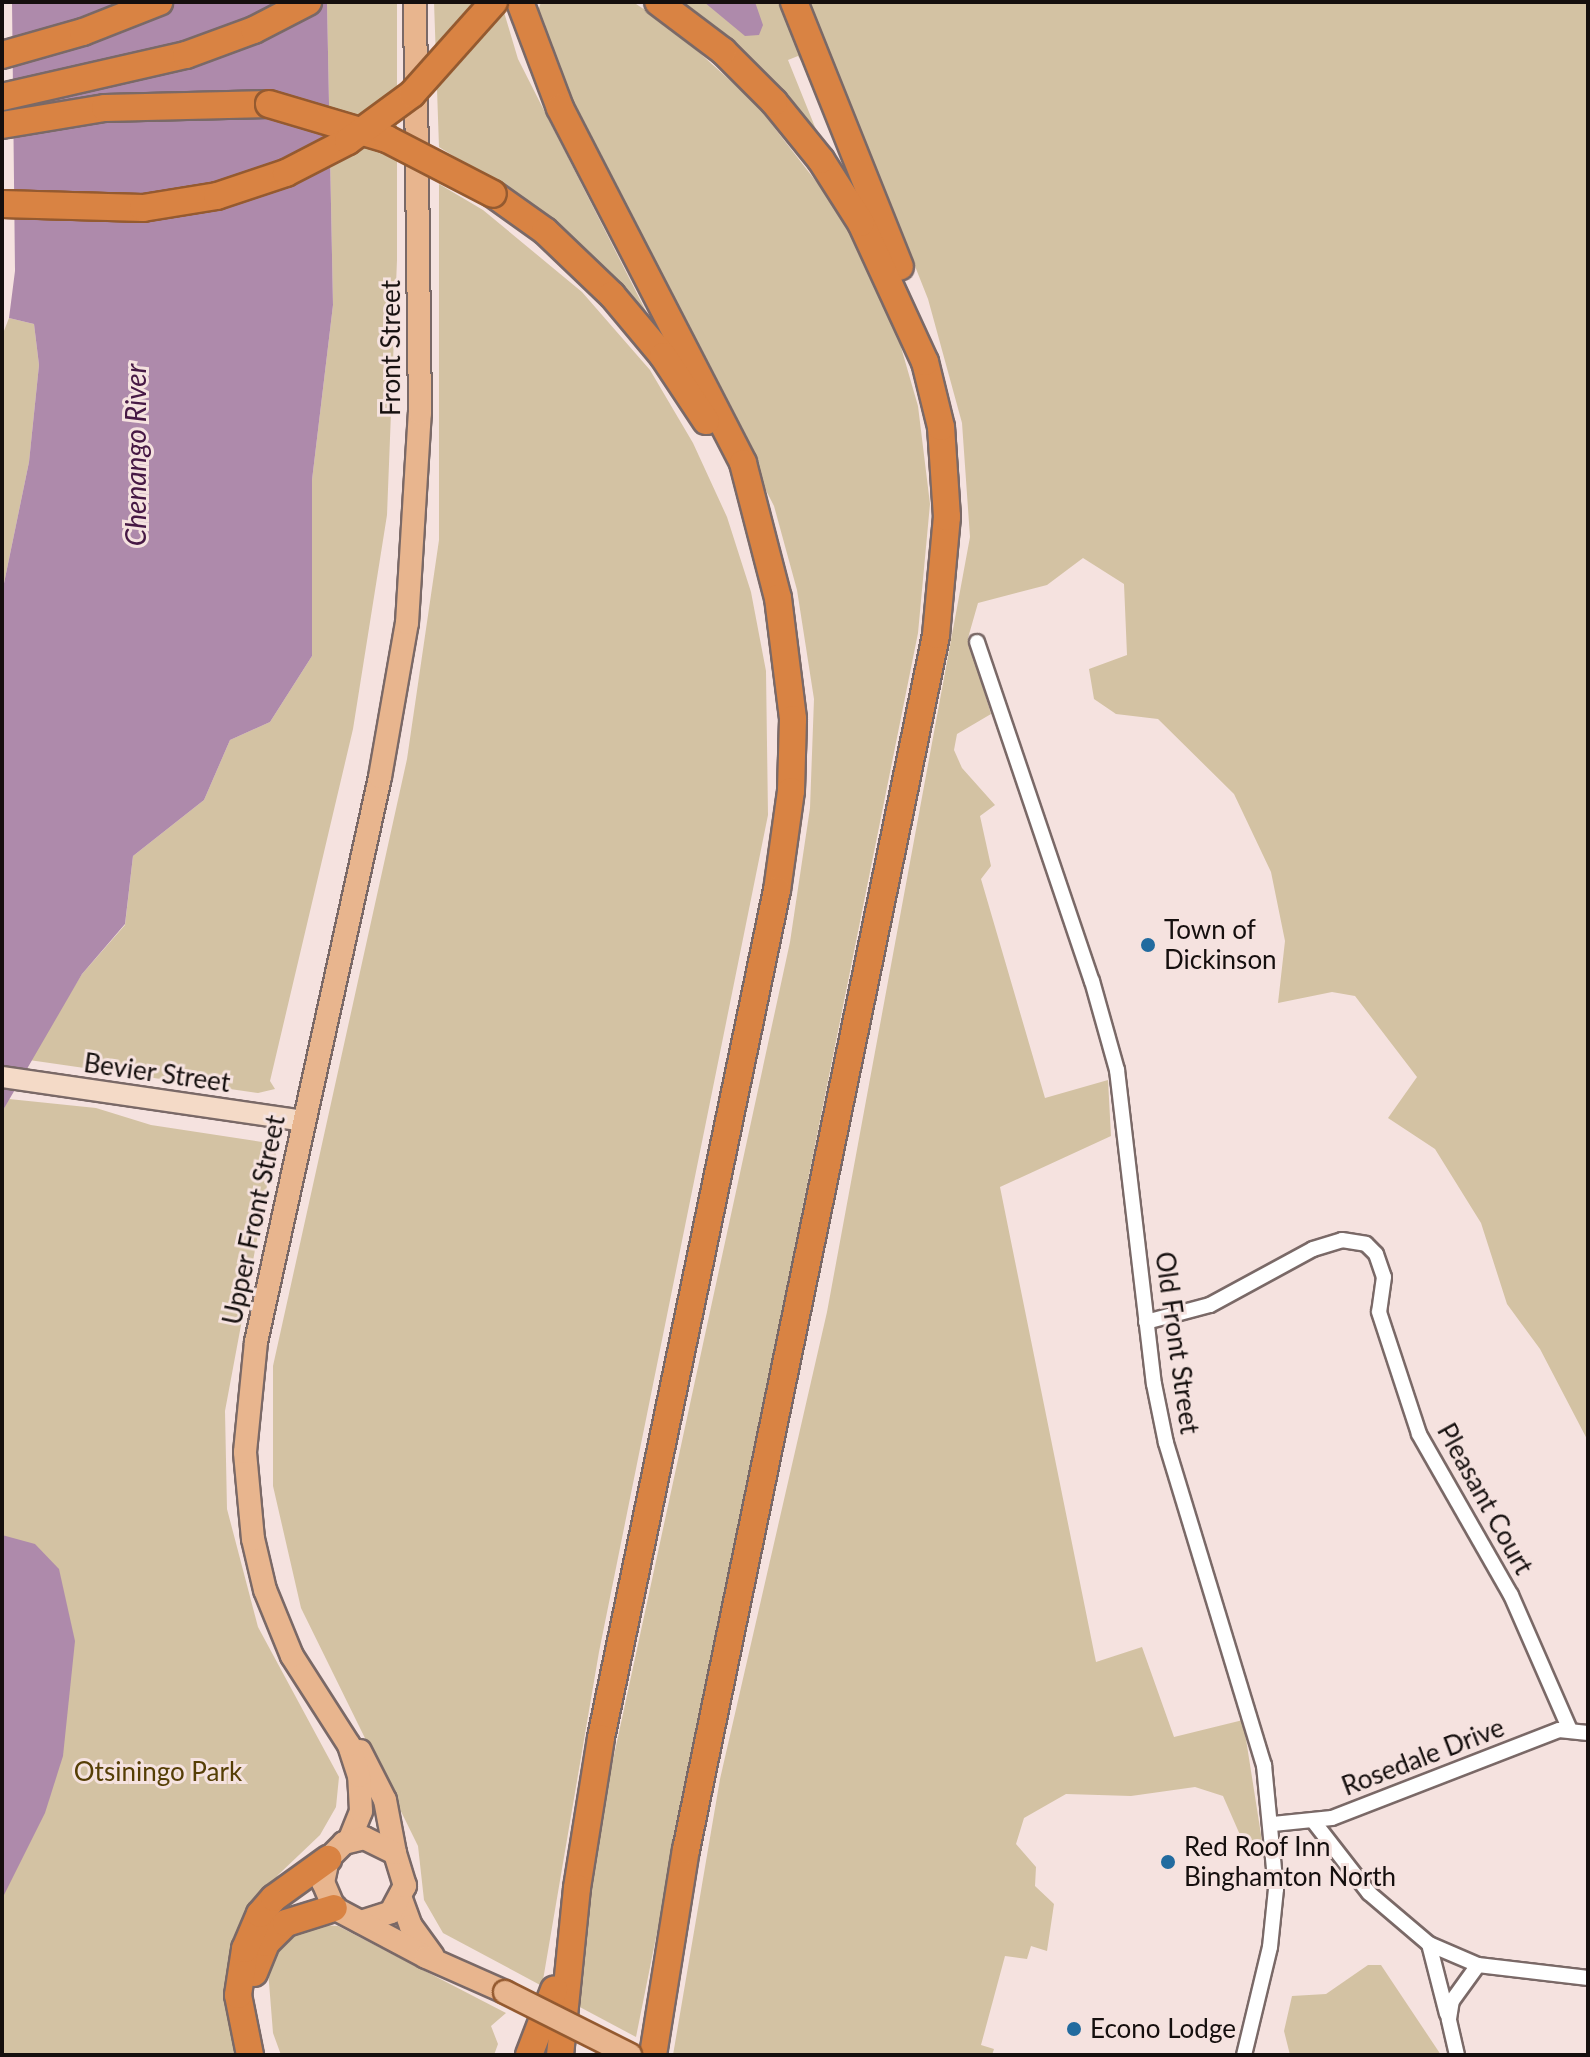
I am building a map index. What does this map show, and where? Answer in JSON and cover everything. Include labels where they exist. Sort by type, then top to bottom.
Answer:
[{"type":"highway","points":[[2,55],[83,32],[159,2]]},
{"type":"highway","points":[[2,97],[198,51],[308,2]]},
{"type":"highway","points":[[2,204],[143,208],[217,196],[286,173],[348,141],[412,94],[494,2]]},
{"type":"highway","points":[[520,2],[560,108],[738,452],[757,503],[790,670],[793,744],[779,879],[601,1738],[569,1949],[560,2055]]},
{"type":"highway","points":[[658,2],[723,51],[806,140],[861,223],[914,329]]},
{"type":"highway","points":[[653,2055],[686,1850],[936,635],[946,543],[944,456],[935,397],[914,329],[901,270],[794,2]]},
{"type":"highway","points":[[2,106],[144,94],[269,104],[387,139],[493,194],[590,272],[670,366],[737,483],[778,598]]},
{"type":"highway","points":[[2,125],[105,108],[269,104]]},
{"type":"highway","points":[[250,2055],[238,1995],[245,1949],[260,1914],[274,1898],[328,1859]]},
{"type":"highway","points":[[265,2055],[253,2002],[260,1956],[286,1923],[334,1908]]},
{"type":"highway","points":[[529,2055],[569,1949]]},
{"type":"main road","name":"Front Street","points":[[398,693],[418,481],[415,2]]},
{"type":"main road","name":"Upper Front Street","points":[[349,1841],[362,1798],[349,1745],[302,1677],[279,1627],[253,1539],[245,1476],[256,1342],[398,693]]},
{"type":"main road","name":"Bevier Street","points":[[2,1077],[304,1121]]},
{"type":"main road","name":"Upper Front Street","points":[[349,1745],[358,1749],[379,1784],[395,1853],[405,1876],[401,1899],[411,1926],[433,1956]]},
{"type":"main road","points":[[334,1908],[323,1882],[328,1859],[349,1841],[372,1839],[395,1853]]},
{"type":"main road","points":[[361,1922],[384,1917],[401,1899]]},
{"type":"main road","name":"Upper Front Street","points":[[334,1908],[630,2055]]},
{"type":"street","name":"Old Front Street","points":[[977,642],[1092,981],[1117,1070],[1146,1322],[1166,1443],[1258,1736],[1273,1824],[1276,1889],[1270,1947],[1244,2055]]},
{"type":"street","name":"Pleasant Court","points":[[1146,1322],[1210,1305],[1313,1249],[1342,1240],[1366,1244],[1376,1254],[1384,1277],[1379,1312],[1419,1434],[1511,1595],[1569,1728]]},
{"type":"street","points":[[1569,1728],[1588,1733]]},
{"type":"street","name":"Rosedale Drive","points":[[1273,1824],[1314,1822],[1569,1728]]},
{"type":"street","points":[[1314,1822],[1369,1893],[1429,1944],[1478,1965],[1588,1978]]},
{"type":"street","points":[[1429,1944],[1457,2055]]},
{"type":"street","points":[[1449,2019],[1461,1983],[1478,1965]]},
{"type":"green space","points":[[327,2],[397,2],[397,260],[387,515],[353,729],[270,1081],[275,1089],[258,1093],[29,1060],[82,974],[125,925],[133,856],[204,800],[230,740],[270,722],[312,656],[312,480],[333,305]]},
{"type":"green space","points":[[434,2],[501,2],[518,59],[656,331],[499,184],[439,147]]},
{"type":"green space","points":[[541,2],[633,2],[671,27],[756,104],[832,202],[890,309],[918,406],[930,504],[918,633],[636,2037],[576,2005],[603,1806],[790,942],[810,808],[814,699],[797,590],[774,506],[562,89],[536,18]]},
{"type":"green space","points":[[678,2],[782,2],[818,87],[798,56],[788,60],[819,137],[753,61]]},
{"type":"green space","points":[[810,2],[1588,2],[1588,1441],[1540,1349],[1507,1304],[1481,1223],[1435,1149],[1388,1118],[1417,1077],[1355,996],[1332,992],[1278,1003],[1285,941],[1271,872],[1234,794],[1158,719],[1116,714],[1094,699],[1089,669],[1127,655],[1124,584],[1083,558],[1047,585],[978,603],[968,638],[991,714],[957,734],[954,750],[962,768],[995,805],[980,816],[991,866],[981,879],[1045,1098],[1108,1080],[1111,1136],[1000,1187],[1096,1662],[1142,1647],[1174,1737],[1243,1720],[1262,1841],[1244,1844],[1223,1796],[1195,1787],[1131,1796],[1066,1794],[1024,1818],[1016,1844],[1036,1867],[1035,1886],[1054,1904],[1047,1951],[1031,1946],[1027,1959],[1005,1956],[981,2045],[994,2049],[992,2055],[673,2055],[720,1779],[827,1312],[970,537],[962,423],[928,299]]},
{"type":"green space","points":[[439,184],[483,210],[582,292],[650,370],[693,443],[727,517],[751,592],[766,671],[768,815],[599,1652],[542,1986],[443,1933],[424,1900],[418,1846],[301,1608],[273,1486],[273,1366],[407,759],[439,540]]},
{"type":"green space","points":[[9,318],[34,324],[39,365],[29,462],[2,593],[2,336]]},
{"type":"green space","name":"Otsiningo Park","points":[[9,1099],[96,1108],[151,1125],[275,1144],[276,1163],[269,1175],[225,1411],[227,1509],[258,1627],[339,1777],[336,1807],[320,1835],[278,1875],[232,1957],[226,2007],[238,2055],[2,2055],[2,1112]]},
{"type":"green space","points":[[306,1924],[338,1926],[506,2013],[491,2026],[498,2044],[494,2055],[281,2055],[273,2033],[268,1970],[281,1936]]},
{"type":"green space","points":[[1368,1965],[1381,1965],[1441,2055],[1290,2055],[1284,2031],[1292,1996],[1326,1994]]},
{"type":"water","name":"Chenango River","points":[[12,2],[327,2],[333,305],[312,480],[312,656],[270,722],[230,740],[204,800],[133,856],[125,924],[82,974],[2,1112],[2,593],[29,462],[39,365],[34,324],[9,318],[15,271]]},
{"type":"water","points":[[704,2],[755,2],[763,25],[759,35],[745,36]]},
{"type":"water","points":[[2,1535],[35,1544],[59,1569],[75,1641],[63,1756],[45,1813],[2,1899]]},
{"type":"place","name":"Town of Dickinson","points":[[1148,945]]},
{"type":"place","name":"Red Roof Inn Binghamton North","points":[[1168,1862]]},
{"type":"place","name":"Econo Lodge","points":[[1074,2029]]}]
